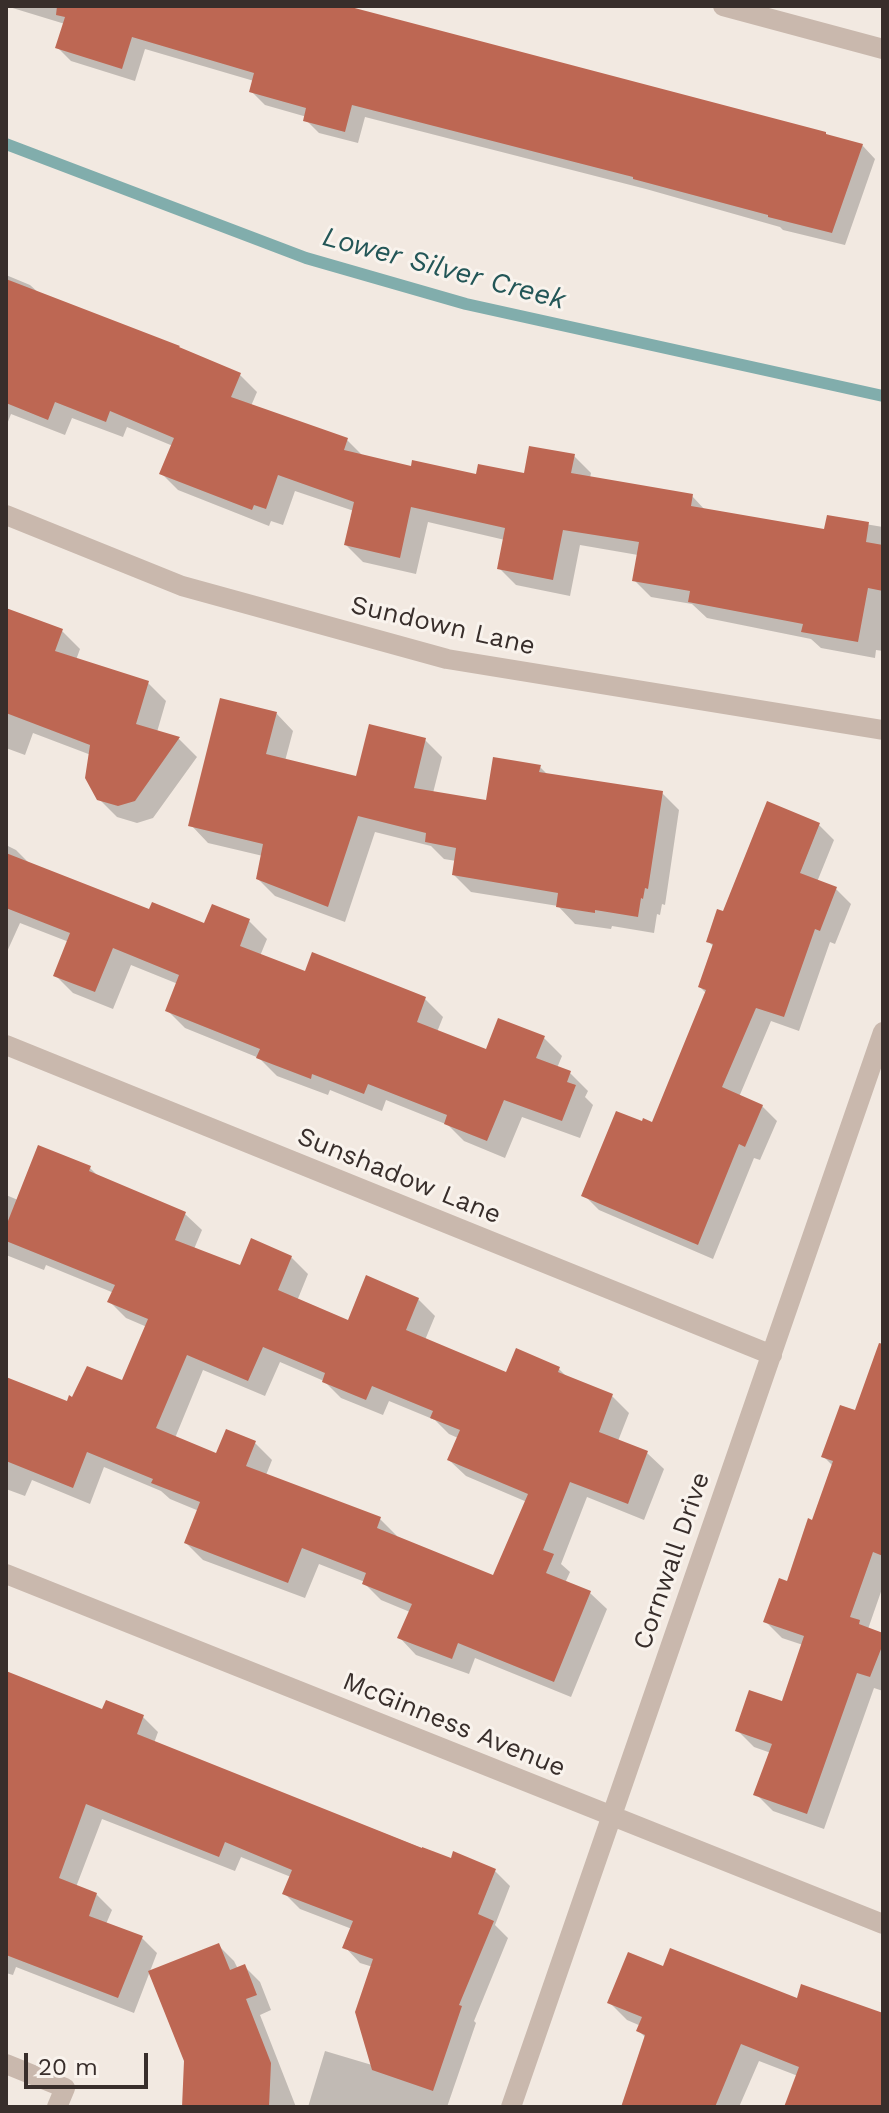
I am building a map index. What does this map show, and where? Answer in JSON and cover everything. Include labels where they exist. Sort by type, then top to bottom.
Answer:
[{"type":"street","points":[[723,6],[883,49]]},
{"type":"street","name":"Sundown Lane","points":[[6,515],[182,586],[447,659],[883,730]]},
{"type":"street","name":"Cornwall Drive","points":[[511,2107],[883,1032]]},
{"type":"street","name":"Sunshadow Lane","points":[[6,1045],[772,1355]]},
{"type":"street","name":"McGinness Avenue","points":[[6,1574],[883,1924]]},
{"type":"street","points":[[6,2064],[61,2098]]},
{"type":"building","points":[[57,6],[347,6],[863,144],[832,233],[633,177],[352,105],[345,132],[303,121],[306,108],[249,92],[254,73],[132,37],[122,69],[55,48],[65,17],[56,15]]},
{"type":"building","points":[[6,279],[180,346],[241,373],[231,397],[348,438],[344,450],[411,466],[412,460],[476,474],[478,464],[524,473],[529,446],[575,454],[571,473],[693,494],[691,506],[824,529],[827,515],[869,522],[866,542],[883,545],[883,591],[868,588],[858,642],[801,632],[803,624],[688,602],[690,591],[632,581],[639,542],[563,530],[553,580],[497,569],[505,528],[411,507],[400,558],[344,545],[354,502],[278,475],[266,509],[254,505],[252,510],[159,474],[174,438],[110,411],[106,422],[55,402],[48,420],[6,403]]},
{"type":"building","points":[[6,608],[63,629],[55,651],[149,681],[136,724],[180,737],[135,801],[118,806],[97,800],[85,778],[90,745],[6,713]]},
{"type":"building","points":[[220,698],[277,712],[266,754],[356,776],[369,724],[426,738],[414,788],[486,800],[493,757],[541,765],[539,772],[663,791],[648,889],[645,888],[641,898],[638,917],[556,907],[558,893],[452,875],[456,848],[425,842],[426,833],[358,816],[328,907],[256,879],[263,844],[188,826]]},
{"type":"building","points":[[767,801],[820,823],[800,873],[837,887],[820,931],[815,929],[784,1017],[756,1008],[722,1087],[763,1105],[745,1147],[739,1144],[698,1245],[581,1196],[616,1111],[652,1122],[706,990],[698,987],[713,944],[706,942],[717,909],[723,911]]},
{"type":"building","points":[[6,853],[149,909],[152,902],[204,923],[212,904],[250,919],[240,946],[305,971],[312,952],[426,997],[417,1022],[486,1049],[498,1018],[545,1036],[536,1058],[571,1071],[567,1082],[576,1085],[562,1121],[504,1100],[487,1141],[444,1124],[447,1115],[368,1084],[364,1094],[312,1074],[311,1079],[256,1058],[260,1049],[165,1011],[179,975],[113,948],[95,992],[53,976],[70,933],[6,908]]},
{"type":"building","points":[[38,1145],[91,1166],[89,1171],[186,1212],[175,1240],[240,1265],[251,1238],[292,1256],[278,1290],[348,1320],[366,1275],[419,1298],[406,1330],[506,1372],[516,1348],[560,1367],[558,1372],[613,1394],[599,1432],[648,1451],[628,1504],[570,1482],[543,1550],[554,1554],[546,1573],[591,1591],[554,1682],[458,1643],[452,1659],[397,1638],[412,1604],[362,1584],[366,1573],[302,1548],[288,1583],[184,1543],[200,1502],[151,1483],[153,1479],[87,1452],[73,1488],[6,1461],[6,1377],[67,1401],[87,1366],[122,1380],[148,1319],[107,1302],[115,1285],[6,1241],[6,1226]],"holes":[[[263,1347],[325,1373],[322,1382],[366,1400],[372,1386],[433,1411],[430,1418],[460,1430],[447,1460],[528,1494],[493,1575],[377,1528],[381,1517],[246,1466],[256,1441],[226,1429],[216,1453],[156,1428],[187,1355],[248,1381]]]},
{"type":"building","points":[[879,1343],[883,1344],[883,1556],[873,1552],[850,1617],[883,1633],[883,1644],[870,1677],[857,1673],[807,1814],[753,1795],[772,1744],[735,1731],[749,1690],[782,1701],[804,1636],[763,1622],[779,1578],[787,1581],[808,1518],[812,1520],[833,1461],[821,1457],[840,1405],[855,1410]]},
{"type":"building","points":[[6,1671],[102,1709],[106,1700],[144,1715],[137,1734],[422,1848],[451,1858],[453,1851],[496,1869],[478,1914],[494,1921],[459,2005],[462,2006],[433,2091],[372,2070],[355,2012],[373,1959],[342,1948],[353,1921],[282,1894],[292,1870],[225,1842],[219,1857],[86,1804],[59,1878],[97,1893],[89,1916],[143,1936],[118,1998],[6,1955]]},
{"type":"building","points":[[219,1943],[230,1970],[245,1964],[257,1995],[246,1999],[271,2063],[269,2107],[182,2107],[184,2061],[148,1971]]},
{"type":"building","points":[[670,1948],[797,1998],[801,1984],[883,2013],[883,2107],[784,2107],[799,2067],[741,2044],[715,2107],[621,2107],[645,2035],[636,2031],[642,2017],[607,2003],[628,1952],[663,1966]]},
{"type":"waterway","name":"Lower Silver Creek","points":[[6,144],[306,258],[466,304],[883,396]]}]
